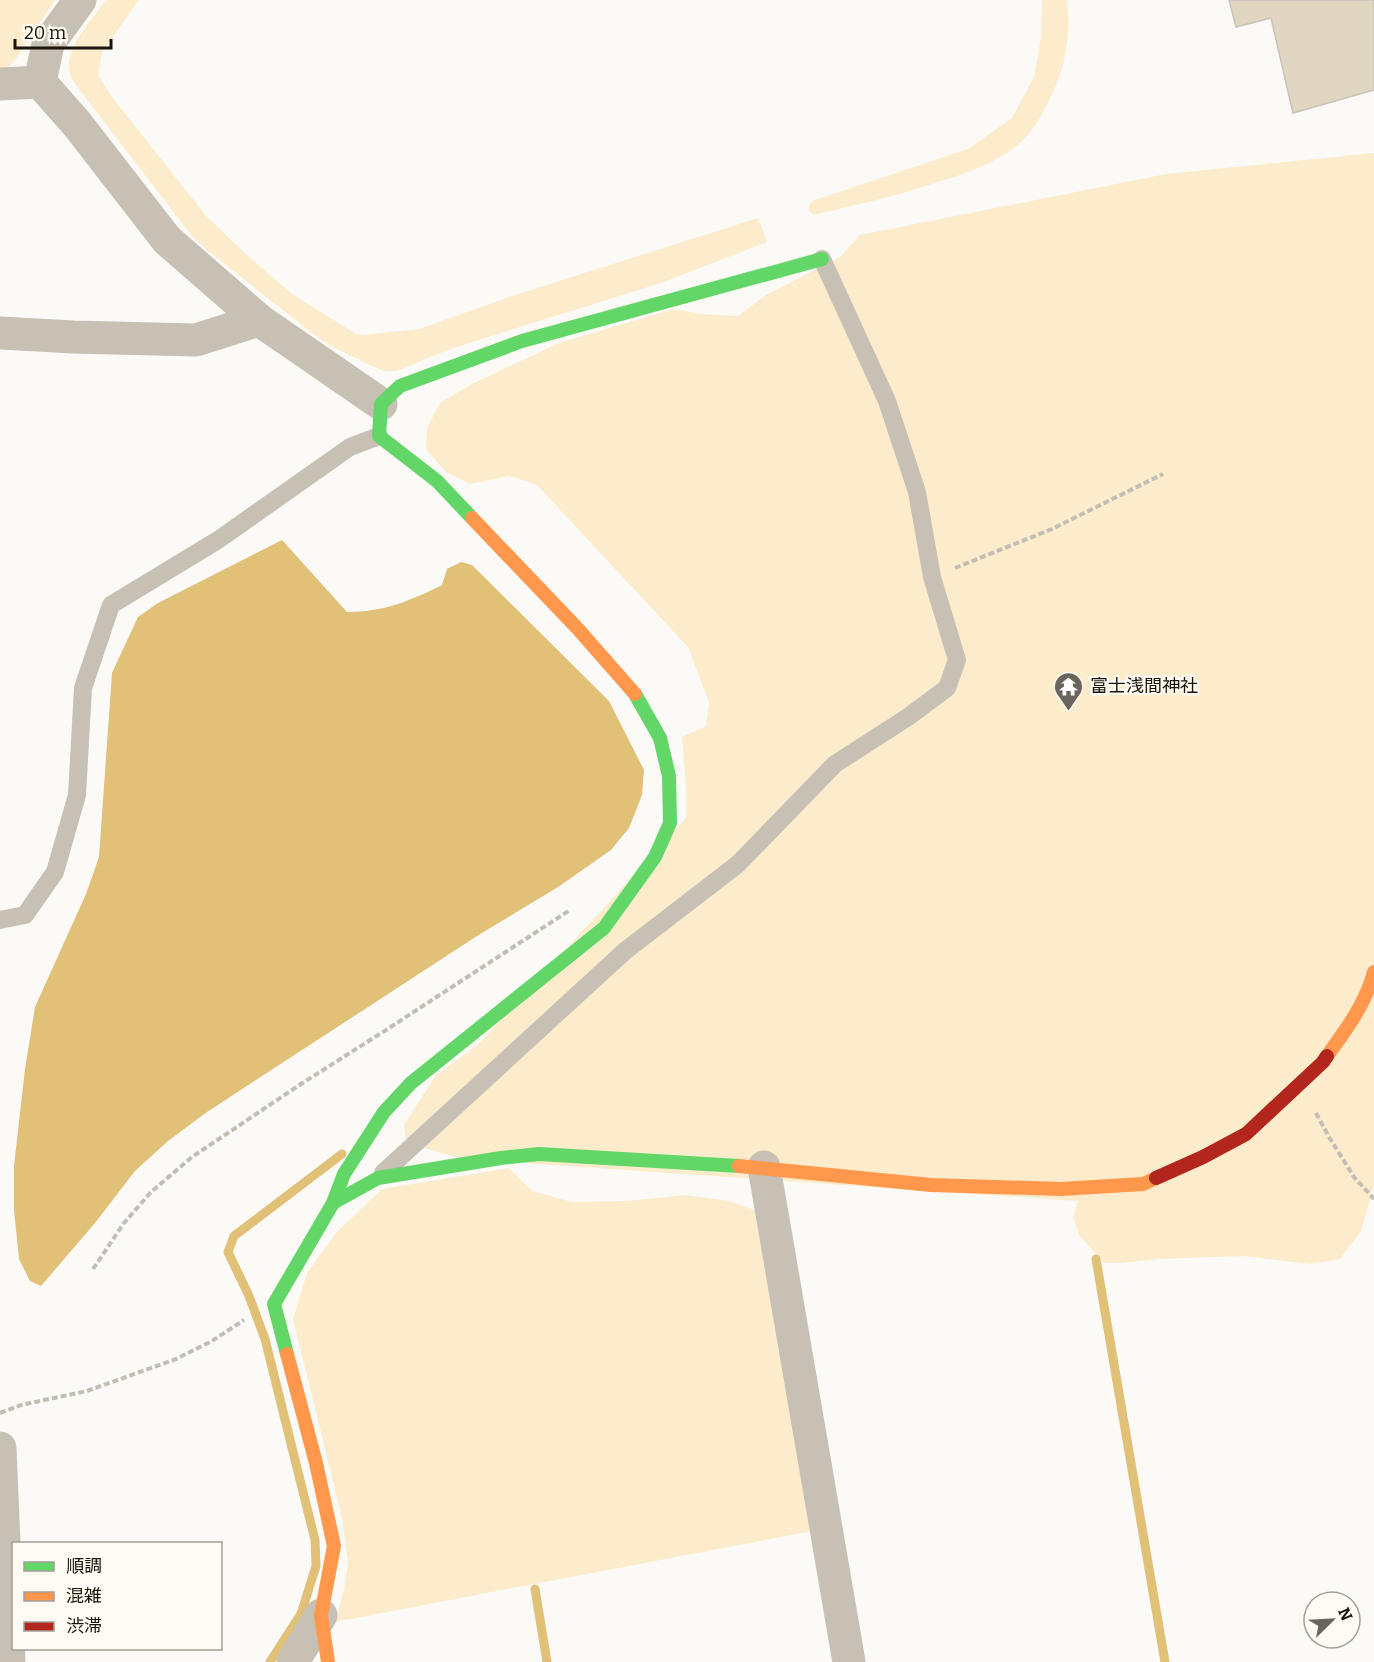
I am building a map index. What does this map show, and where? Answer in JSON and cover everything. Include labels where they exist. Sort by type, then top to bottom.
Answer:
[{"type":"street","points":[[40,82],[48,44],[80,0]]},
{"type":"street","points":[[0,84],[40,82]]},
{"type":"street","points":[[40,82],[77,124],[167,240],[259,320],[381,404]]},
{"type":"street","points":[[328,1662],[321,1616],[333,1546],[316,1462],[274,1304],[333,1203],[344,1174],[384,1112],[411,1083],[604,928],[655,857],[670,823],[669,776],[660,738],[632,690],[578,629],[437,481],[379,436],[381,404],[400,386],[522,341],[822,259]]},
{"type":"street","points":[[0,333],[196,340],[259,320]]},
{"type":"street","points":[[333,1203],[378,1178],[539,1154],[764,1167],[931,1185],[1061,1189],[1143,1184],[1203,1158],[1246,1134],[1323,1062],[1350,1025],[1371,984],[1374,972]]},
{"type":"street","points":[[764,1167],[849,1662]]},
{"type":"street","points":[[0,1448],[9,1662]]},
{"type":"street","points":[[293,1662],[321,1616]]},
{"type":"lane","points":[[378,1178],[625,951],[738,864],[835,764],[908,717],[947,688],[957,660],[932,577],[917,492],[887,401],[822,259]]},
{"type":"lane","points":[[0,920],[25,915],[55,872],[77,795],[83,688],[111,605],[218,540],[350,447],[379,436]]},
{"type":"path","points":[[932,577],[1052,529],[1163,474]]},
{"type":"path","points":[[93,1269],[131,1215],[151,1192],[192,1157],[301,1083],[573,909]]},
{"type":"path","points":[[1300,1083],[1354,1177],[1374,1199]]},
{"type":"path","points":[[0,1413],[21,1405],[87,1391],[176,1359],[212,1341],[264,1307],[274,1304]]},
{"type":"shaded area","points":[[0,0],[55,0],[14,61],[6,68],[0,69]]},
{"type":"shaded area","points":[[106,0],[139,0],[102,52],[99,77],[112,97],[207,217],[292,294],[356,334],[419,329],[515,295],[758,218],[767,242],[661,283],[450,349],[397,371],[384,371],[329,345],[207,250],[192,236],[75,84],[69,70],[72,52],[76,42]]},
{"type":"shaded area","points":[[1042,0],[1067,0],[1066,48],[1061,72],[1049,100],[1034,127],[1020,143],[991,162],[949,179],[814,215],[809,211],[812,201],[968,149],[1012,118],[1034,77],[1041,38]]},
{"type":"shaded area","points":[[1374,153],[1374,1185],[1361,1231],[1340,1259],[1310,1264],[1243,1256],[1104,1263],[1080,1236],[1073,1218],[1078,1201],[463,1159],[406,1143],[404,1125],[436,1075],[479,1044],[686,818],[682,737],[706,726],[709,702],[688,647],[537,485],[509,476],[470,484],[446,472],[426,449],[427,428],[440,403],[470,385],[559,343],[673,309],[702,314],[738,316],[766,295],[840,257],[860,235],[1166,174]]},
{"type":"shaded area","points":[[282,540],[347,612],[384,608],[407,601],[442,585],[447,569],[461,562],[472,565],[609,701],[644,770],[642,795],[629,828],[611,850],[558,887],[477,936],[207,1112],[168,1141],[135,1171],[95,1223],[41,1286],[30,1281],[19,1259],[14,1210],[14,1166],[25,1069],[35,1007],[86,894],[99,857],[112,673],[138,617],[158,603]]},
{"type":"shaded area","points":[[509,1168],[532,1191],[572,1202],[627,1201],[685,1195],[730,1201],[757,1211],[812,1531],[335,1622],[344,1590],[348,1563],[342,1518],[293,1319],[307,1273],[335,1234],[382,1189]]},
{"type":"building","points":[[1229,0],[1374,0],[1374,90],[1293,113],[1271,18],[1236,27]]},
{"type":"waterway","points":[[270,1662],[301,1614],[316,1566],[315,1540],[265,1339],[249,1296],[228,1252],[234,1236],[342,1154]]},
{"type":"waterway","points":[[1096,1259],[1165,1662]]},
{"type":"waterway","points":[[535,1589],[547,1662]]},
{"type":"traffic: fast","points":[[472,518],[437,481],[379,436],[381,404],[400,386],[522,341],[822,259]]},
{"type":"traffic: fast","points":[[287,1354],[274,1304],[333,1203],[344,1174],[384,1112],[411,1083],[604,928],[655,857],[670,823],[669,776],[660,738],[635,694]]},
{"type":"traffic: fast","points":[[333,1203],[378,1178],[539,1154],[739,1166]]},
{"type":"traffic: slow","points":[[472,518],[578,629],[635,694]]},
{"type":"traffic: slow","points":[[1327,1056],[1361,1005],[1374,972]]},
{"type":"traffic: slow","points":[[739,1166],[931,1185],[1061,1189],[1143,1184],[1156,1178]]},
{"type":"traffic: slow","points":[[287,1354],[316,1463],[334,1546],[321,1615],[328,1662]]},
{"type":"traffic: jam","points":[[1156,1178],[1246,1134],[1327,1056]]},
{"type":"place","name":"富士浅間神社","points":[[1069,712]]}]
